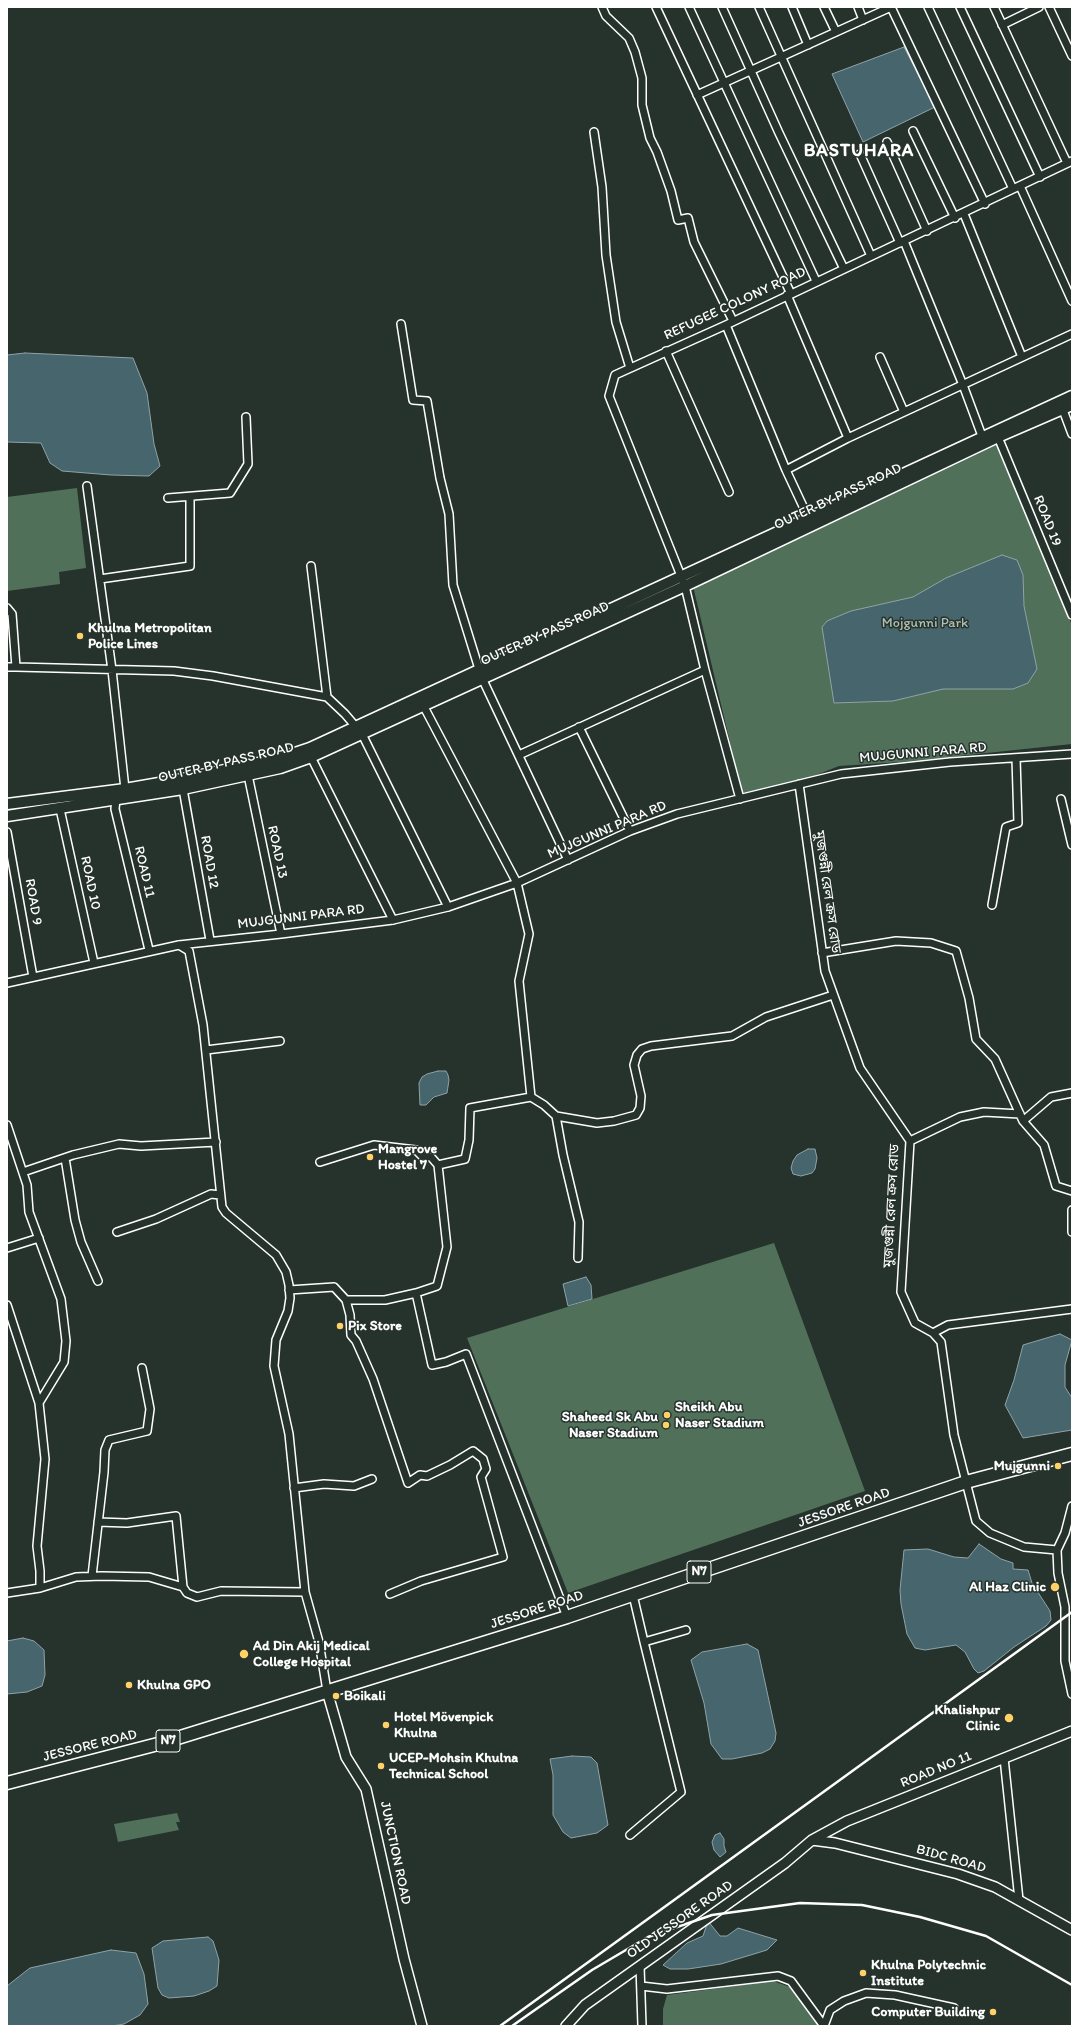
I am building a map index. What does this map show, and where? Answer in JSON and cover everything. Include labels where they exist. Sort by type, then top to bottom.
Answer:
[{"type":"highway","name":"JESSORE ROAD","points":[[7,1783],[158,1744],[567,1617],[966,1482],[1072,1454]]},
{"type":"main road","name":"OUTER BY PASS ROAD","points":[[683,581],[808,517],[1072,396]]},
{"type":"main road","name":"OUTER BY PASS ROAD","points":[[7,816],[182,789],[280,768],[311,757],[359,730],[480,674],[998,437],[1072,405]]},
{"type":"main road","name":"OUTER BY PASS ROAD","points":[[7,804],[125,789],[277,759],[359,730],[423,705],[480,674]]},
{"type":"main road","name":"JUNCTION ROAD","points":[[327,1691],[346,1757],[366,1789],[404,1959],[422,2026]]},
{"type":"main road","name":"ROAD NO 11","points":[[812,1840],[847,1820],[1072,1730]]},
{"type":"main road","name":"BIDC ROAD","points":[[812,1840],[835,1843],[958,1874],[995,1887],[1072,1930]]},
{"type":"main road","name":"OLD JESSORE ROAD","points":[[566,2026],[585,2005],[785,1863],[812,1840]]},
{"type":"street","points":[[602,7],[606,16],[629,38],[635,52],[642,78],[642,105],[647,125],[671,192],[678,220],[688,218],[694,242],[730,323],[786,470],[808,517]]},
{"type":"street","points":[[656,7],[789,295],[848,438]]},
{"type":"street","points":[[689,7],[816,281]]},
{"type":"street","points":[[722,7],[779,133],[844,269]]},
{"type":"street","points":[[759,7],[871,256]]},
{"type":"street","points":[[792,7],[808,45]]},
{"type":"street","points":[[824,7],[836,32]]},
{"type":"street","points":[[858,7],[864,20]]},
{"type":"street","points":[[697,95],[891,7],[985,204]]},
{"type":"street","points":[[928,7],[1013,189]]},
{"type":"street","points":[[960,7],[1040,177]]},
{"type":"street","points":[[994,7],[1070,162]]},
{"type":"street","points":[[1002,25],[1039,7]]},
{"type":"street","points":[[1049,7],[1072,56]]},
{"type":"street","points":[[913,131],[955,218]]},
{"type":"street","points":[[594,132],[602,187],[606,255],[616,322],[630,368]]},
{"type":"street","points":[[887,142],[927,231]]},
{"type":"street","points":[[860,154],[902,242],[963,385],[982,436]]},
{"type":"street","name":"REFUGEE COLONY ROAD","points":[[740,799],[704,670],[683,581],[609,396],[615,375],[964,214],[1070,162]]},
{"type":"street","points":[[1020,186],[1072,300]]},
{"type":"street","points":[[964,214],[1022,357]]},
{"type":"street","points":[[401,324],[413,400],[427,401],[440,478],[449,514],[453,585],[480,674],[568,860]]},
{"type":"street","points":[[786,470],[848,438],[1072,334]]},
{"type":"street","points":[[666,351],[729,492]]},
{"type":"street","points":[[880,357],[904,412]]},
{"type":"street","points":[[1062,410],[1072,434]]},
{"type":"street","points":[[168,498],[230,493],[248,464],[246,417]]},
{"type":"street","name":"ROAD 19","points":[[998,437],[1072,615]]},
{"type":"street","points":[[87,486],[112,670],[125,789]]},
{"type":"street","points":[[100,579],[190,566],[190,497]]},
{"type":"street","points":[[311,566],[327,697]]},
{"type":"street","points":[[7,608],[12,614],[16,667]]},
{"type":"street","points":[[7,667],[174,671],[205,675],[327,697],[359,730],[448,907]]},
{"type":"street","points":[[519,755],[704,670]]},
{"type":"street","points":[[423,705],[517,883],[529,934],[519,981],[531,1097]]},
{"type":"street","points":[[579,727],[630,831]]},
{"type":"street","name":"MUJGUNNI PARA RD","points":[[7,983],[149,950],[210,940],[281,934],[393,920],[448,907],[517,883],[630,831],[677,814],[841,774],[950,762],[1072,754]]},
{"type":"street","points":[[311,757],[393,920]]},
{"type":"street","points":[[992,905],[1006,827],[1018,823],[1016,758]]},
{"type":"street","name":"ROAD 13","points":[[248,775],[281,934]]},
{"type":"street","name":"মুজগুন্নী রেল ক্রস রোড","points":[[799,784],[825,971],[860,1068],[910,1141],[901,1292],[915,1323],[933,1333]]},
{"type":"street","name":"ROAD 12","points":[[182,789],[210,940]]},
{"type":"street","name":"ROAD 11","points":[[116,799],[115,809],[149,950]]},
{"type":"street","points":[[1061,799],[1072,845]]},
{"type":"street","name":"ROAD 10","points":[[60,809],[94,963]]},
{"type":"street","name":"ROAD 9","points":[[7,832],[33,977]]},
{"type":"street","points":[[822,953],[896,941],[931,943],[956,951],[969,998],[976,1039],[995,1059],[1023,1121],[1044,1145],[1056,1186],[1072,1191]]},
{"type":"street","points":[[179,945],[189,951],[206,1050],[222,1207],[226,1213],[266,1244],[279,1258],[286,1272],[289,1290],[288,1310],[276,1340],[274,1361],[289,1434],[305,1592],[319,1642],[327,1691]]},
{"type":"street","points":[[438,1165],[465,1159],[470,1108],[531,1097],[544,1105],[556,1116],[597,1122],[614,1121],[636,1114],[640,1108],[640,1096],[634,1065],[637,1055],[642,1049],[651,1046],[732,1036],[766,1017],[834,995]]},
{"type":"street","points":[[206,1050],[280,1040]]},
{"type":"street","points":[[1023,1121],[1051,1097],[1072,1093]]},
{"type":"street","points":[[910,1141],[960,1117],[984,1112],[1020,1114]]},
{"type":"street","points":[[556,1116],[563,1155],[579,1222],[578,1258]]},
{"type":"street","points":[[7,1125],[27,1185],[29,1212],[61,1299],[66,1341],[64,1362],[39,1403]]},
{"type":"street","points":[[23,1172],[64,1158],[119,1144],[141,1146],[216,1142]]},
{"type":"street","points":[[320,1162],[374,1145],[416,1150],[422,1156],[431,1156],[438,1165],[447,1247],[438,1286],[385,1300],[346,1300]]},
{"type":"street","points":[[64,1158],[75,1220],[81,1242],[98,1281]]},
{"type":"street","points":[[117,1232],[156,1219],[211,1194],[220,1195]]},
{"type":"street","points":[[1072,1210],[1072,1232]]},
{"type":"street","points":[[7,1248],[39,1238]]},
{"type":"street","points":[[289,1290],[334,1287],[346,1300],[350,1315],[351,1335],[356,1341],[373,1379],[408,1483],[420,1476],[427,1476],[439,1471],[473,1451],[483,1459],[486,1469],[481,1476],[503,1551],[503,1557],[421,1581],[390,1594]]},
{"type":"street","points":[[416,1293],[432,1365],[446,1362],[466,1354],[567,1617]]},
{"type":"street","points":[[7,1306],[39,1403],[45,1459],[37,1546],[40,1571],[40,1588]]},
{"type":"street","points":[[1057,1550],[1024,1547],[990,1534],[976,1521],[954,1435],[941,1342],[933,1333],[948,1325],[1072,1309]]},
{"type":"street","points":[[92,1576],[104,1472],[105,1450],[109,1440],[147,1431],[150,1409],[142,1368]]},
{"type":"street","points":[[294,1488],[324,1484],[354,1486],[372,1479]]},
{"type":"street","points":[[1072,1506],[1065,1533],[1057,1550],[1058,1573],[1065,1607],[1066,1661],[1072,1694]]},
{"type":"street","points":[[98,1522],[127,1523],[176,1516],[183,1587],[187,1593],[197,1597],[221,1591],[305,1592]]},
{"type":"street","points":[[7,1594],[40,1588],[76,1577],[92,1576],[149,1577],[183,1587]]},
{"type":"street","points":[[630,1835],[681,1792],[632,1595]]},
{"type":"street","points":[[644,1642],[686,1630]]},
{"type":"street","points":[[1004,1758],[1019,1900]]},
{"type":"street","points":[[640,1966],[642,2026]]},
{"type":"street","points":[[641,1986],[667,1989],[778,1976],[791,1981],[824,2026]]},
{"type":"street","points":[[824,2026],[830,2010],[844,2001],[866,1993],[895,1995],[954,2008]]},
{"type":"green space","name":"Mojgunni Park","points":[[996,440],[1072,625],[1072,744],[902,762],[839,766],[799,782],[742,793],[693,586]]},
{"type":"green space","points":[[77,488],[86,568],[59,572],[60,584],[7,591],[7,497]]},
{"type":"green space","name":"Shaheed Sk Abu Naser Stadium","points":[[774,1243],[865,1491],[568,1593],[467,1338]]},
{"type":"green space","points":[[177,1813],[180,1822],[176,1822],[179,1830],[118,1842],[114,1824]]},
{"type":"green space","points":[[773,1981],[790,1987],[821,2026],[663,2026],[663,2009],[667,1995]]},
{"type":"water","points":[[904,47],[935,107],[863,142],[832,74]]},
{"type":"water","points":[[25,353],[133,358],[147,393],[154,444],[160,466],[149,476],[62,471],[50,463],[41,443],[7,442],[7,355]]},
{"type":"water","points":[[1002,555],[1017,560],[1023,575],[1024,606],[1037,669],[1028,683],[1013,689],[943,689],[893,701],[834,703],[822,627],[827,621],[851,611],[913,597],[946,578]]},
{"type":"water","points":[[438,1071],[446,1071],[448,1075],[449,1080],[447,1093],[434,1097],[426,1105],[420,1105],[419,1083],[422,1077]]},
{"type":"water","points":[[808,1149],[815,1149],[817,1158],[815,1169],[812,1173],[801,1176],[793,1174],[791,1168],[793,1161],[797,1155]]},
{"type":"water","points":[[586,1277],[591,1285],[592,1299],[568,1306],[563,1284]]},
{"type":"water","points":[[1060,1334],[1072,1340],[1065,1365],[1065,1387],[1072,1398],[1072,1430],[1023,1438],[1005,1405],[1014,1380],[1023,1345]]},
{"type":"water","points":[[979,1544],[1001,1559],[1013,1563],[1013,1569],[1028,1570],[1032,1583],[1050,1611],[1051,1620],[1046,1626],[1014,1647],[984,1671],[978,1673],[974,1669],[965,1652],[956,1645],[925,1650],[915,1648],[907,1634],[901,1604],[900,1590],[904,1550],[928,1549],[954,1557],[968,1558]]},
{"type":"water","points":[[23,1638],[34,1641],[44,1650],[45,1675],[42,1686],[27,1692],[7,1694],[7,1641]]},
{"type":"water","points":[[747,1644],[758,1650],[776,1733],[775,1741],[770,1749],[762,1753],[732,1759],[722,1759],[711,1744],[704,1703],[691,1660],[702,1652]]},
{"type":"water","points":[[572,1756],[591,1757],[597,1763],[608,1825],[597,1833],[571,1838],[563,1832],[553,1815],[553,1775],[550,1759]]},
{"type":"water","points":[[720,1833],[724,1839],[726,1852],[720,1857],[714,1850],[712,1842],[715,1835]]},
{"type":"water","points":[[708,1921],[720,1936],[727,1936],[738,1928],[777,1940],[767,1950],[721,1964],[688,1969],[670,1969],[663,1965],[687,1943],[703,1936]]},
{"type":"water","points":[[208,1937],[213,1941],[219,1960],[217,1986],[209,1991],[194,1996],[169,1998],[162,1995],[158,1988],[152,1948],[163,1941]]},
{"type":"water","points":[[111,1950],[136,1953],[144,1974],[148,2004],[140,2015],[124,2024],[112,2026],[7,2026],[7,1986],[30,1968]]},
{"type":"railway","points":[[500,2026],[1072,1612]]},
{"type":"railway","points":[[512,2026],[592,1970],[648,1937],[712,1915],[800,1903],[862,1905],[920,1917],[986,1936],[1072,1985]]},
{"type":"place","name":"Khulna Metropolitan Police Lines","points":[[80,636]]},
{"type":"place","name":"Mangrove Hostel 7","points":[[370,1157]]},
{"type":"place","name":"Pix Store","points":[[340,1326]]},
{"type":"place","name":"Sheikh Abu Naser Stadium","points":[[667,1415]]},
{"type":"place","name":"Shaheed Sk Abu Naser Stadium","points":[[666,1425]]},
{"type":"place","name":"Mujgunni","points":[[1058,1466]]},
{"type":"place","name":"Al Haz Clinic","points":[[1055,1587]]},
{"type":"place","name":"Ad Din Akij Medical College Hospital","points":[[244,1654]]},
{"type":"place","name":"Khulna GPO","points":[[129,1685]]},
{"type":"place","name":"Boikali","points":[[336,1696]]},
{"type":"place","name":"Khalishpur Clinic","points":[[1009,1718]]},
{"type":"place","name":"Hotel Mövenpick Khulna","points":[[386,1725]]},
{"type":"place","name":"UCEP-Mohsin Khulna Technical School","points":[[381,1766]]},
{"type":"place","name":"Khulna Polytechnic Institute","points":[[863,1973]]},
{"type":"place","name":"Computer Building","points":[[993,2012]]},
{"type":"district","name":"BASTUHARA","points":[[859,151]]}]
